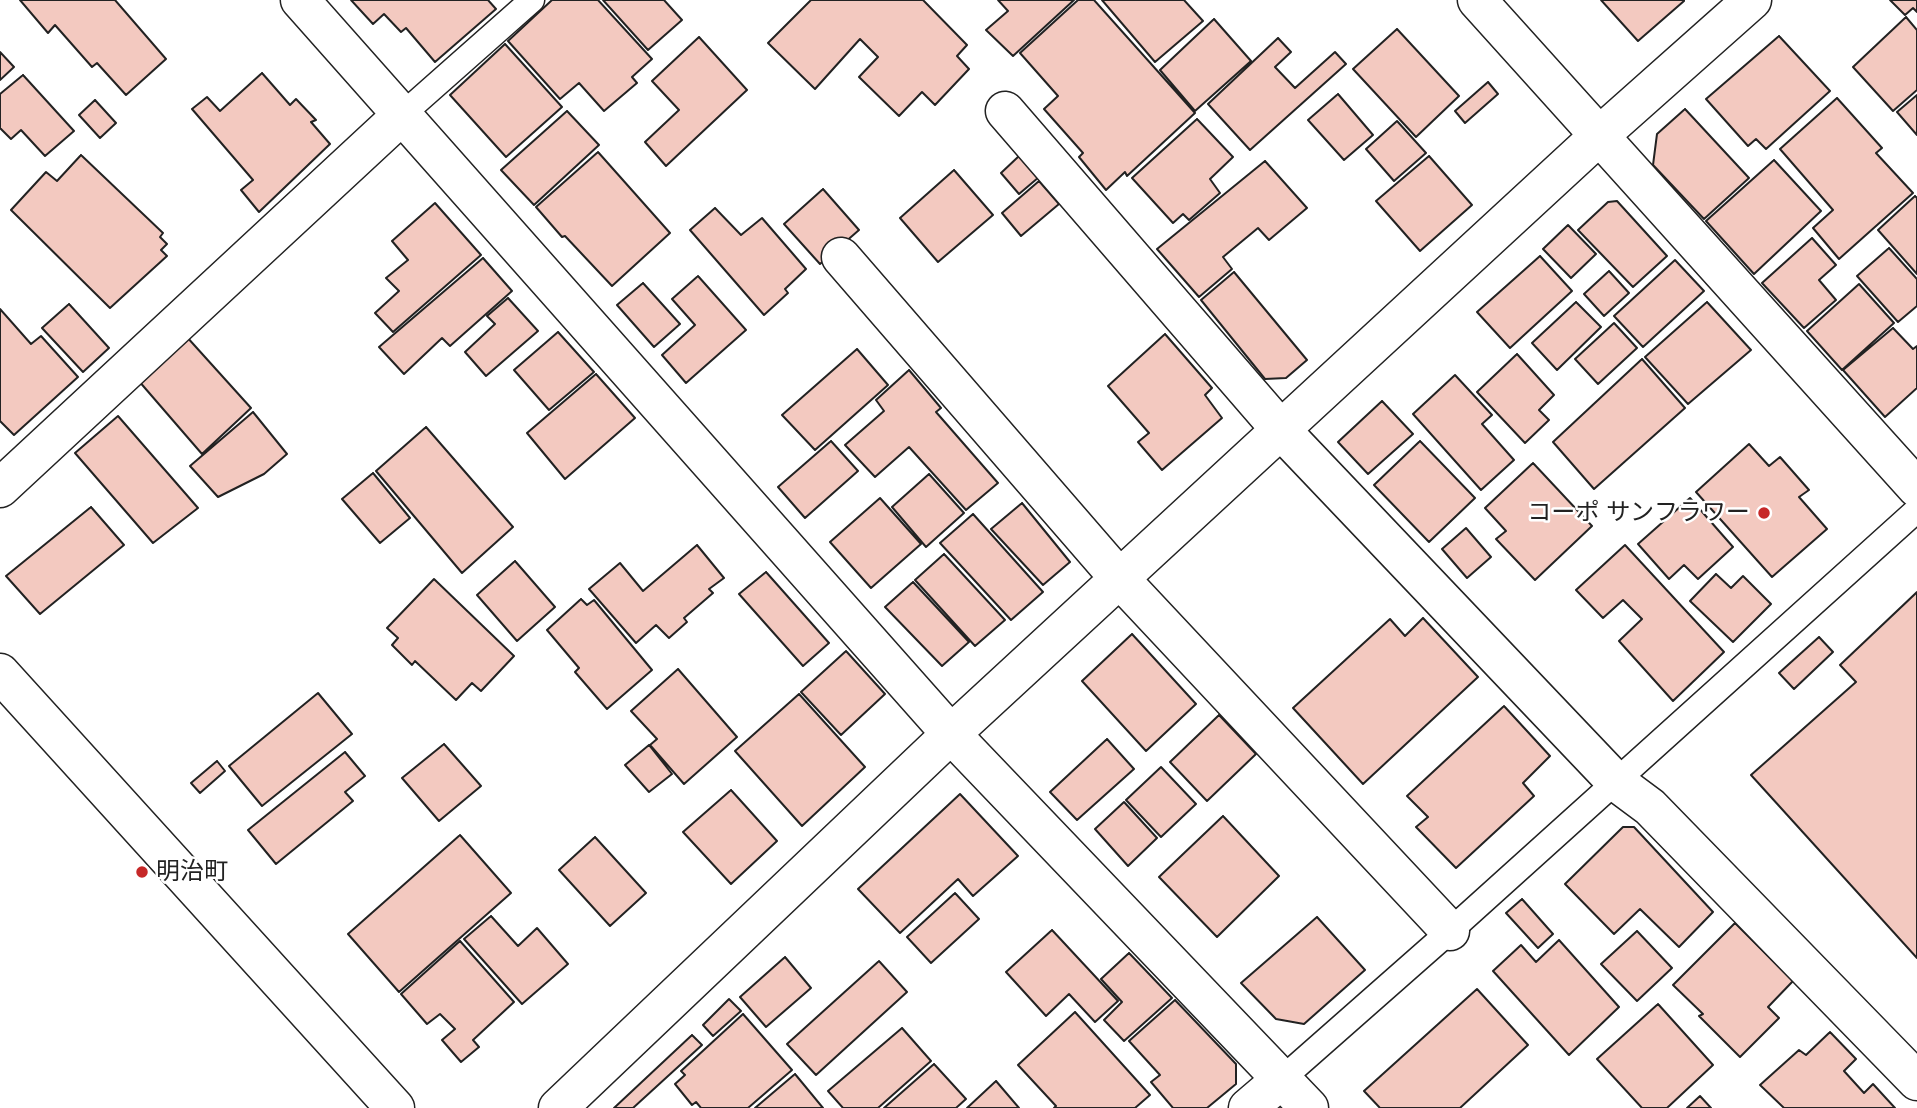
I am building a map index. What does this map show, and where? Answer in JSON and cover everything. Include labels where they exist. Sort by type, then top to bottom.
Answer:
[{"type":"street","points":[[300,0],[951,734],[1309,1108]]},
{"type":"street","points":[[1476,0],[1917,488]]},
{"type":"street","points":[[558,1108],[951,734],[1599,136],[1752,0]]},
{"type":"street","points":[[1005,111],[1281,430],[1615,781],[1650,807],[1917,1081]]},
{"type":"street","points":[[0,488],[402,116]]},
{"type":"street","points":[[841,257],[1120,579],[1450,931]]},
{"type":"street","points":[[0,673],[395,1108]]},
{"type":"street","points":[[1248,1108],[1282,1079]]},
{"type":"lane","points":[[402,116],[532,0]]},
{"type":"lane","points":[[1282,1079],[1917,509]]},
{"type":"building","points":[[20,0],[115,0],[166,59],[126,95],[97,63],[92,67],[55,25],[48,33]]},
{"type":"building","points":[[351,0],[488,0],[496,9],[435,62],[406,28],[401,32],[384,14],[373,24]]},
{"type":"building","points":[[552,0],[598,0],[652,59],[632,77],[637,83],[604,111],[579,83],[560,99],[508,41]]},
{"type":"building","points":[[603,0],[664,0],[682,20],[648,50]]},
{"type":"building","points":[[811,0],[923,0],[967,45],[957,56],[969,69],[935,105],[922,92],[899,116],[859,77],[878,57],[860,39],[815,89],[768,43]]},
{"type":"building","points":[[998,0],[1074,0],[1013,56],[986,30],[1008,11]]},
{"type":"building","points":[[1078,0],[1094,0],[1195,113],[1127,176],[1125,172],[1106,190],[1079,157],[1083,153],[1044,109],[1058,96],[1020,53]]},
{"type":"building","points":[[1102,0],[1184,0],[1203,21],[1155,62]]},
{"type":"building","points":[[1601,0],[1684,0],[1684,1],[1638,41]]},
{"type":"building","points":[[1890,0],[1917,0],[1917,12],[1913,8],[1905,15]]},
{"type":"building","points":[[1906,17],[1917,30],[1917,90],[1893,111],[1853,67]]},
{"type":"building","points":[[1214,19],[1251,61],[1195,111],[1160,70]]},
{"type":"building","points":[[1397,29],[1459,96],[1416,137],[1353,69]]},
{"type":"building","points":[[1779,36],[1830,91],[1766,149],[1756,139],[1748,146],[1706,99]]},
{"type":"building","points":[[699,37],[747,90],[666,166],[645,142],[679,110],[652,81]]},
{"type":"building","points":[[1278,38],[1291,52],[1275,67],[1295,88],[1335,52],[1346,64],[1250,150],[1208,104]]},
{"type":"building","points":[[505,44],[562,107],[506,157],[450,95]]},
{"type":"building","points":[[0,52],[14,67],[0,80]]},
{"type":"building","points":[[262,73],[290,105],[296,99],[316,120],[311,122],[330,144],[259,212],[241,190],[253,180],[192,109],[207,97],[220,111]]},
{"type":"building","points":[[23,75],[74,131],[45,156],[21,130],[11,139],[0,128],[0,94]]},
{"type":"building","points":[[1488,82],[1498,94],[1465,123],[1455,111]]},
{"type":"building","points":[[1338,94],[1373,135],[1344,160],[1308,120]]},
{"type":"building","points":[[1917,95],[1917,135],[1897,112]]},
{"type":"building","points":[[1837,98],[1882,148],[1876,153],[1913,193],[1839,259],[1813,228],[1833,210],[1780,149]]},
{"type":"building","points":[[95,100],[116,123],[100,138],[79,115]]},
{"type":"building","points":[[1685,109],[1749,178],[1704,219],[1653,165],[1657,134]]},
{"type":"building","points":[[567,111],[599,145],[534,205],[501,170]]},
{"type":"building","points":[[1197,119],[1233,157],[1210,179],[1220,193],[1189,220],[1183,214],[1173,223],[1132,178]]},
{"type":"building","points":[[1397,121],[1426,153],[1394,181],[1366,149]]},
{"type":"building","points":[[598,152],[670,233],[612,286],[536,207]]},
{"type":"building","points":[[81,155],[163,233],[160,237],[167,244],[161,250],[167,256],[110,308],[11,210],[46,172],[57,181]]},
{"type":"building","points":[[1019,156],[1039,177],[1019,194],[1001,173]]},
{"type":"building","points":[[1429,156],[1472,205],[1420,251],[1376,201]]},
{"type":"building","points":[[1774,160],[1821,211],[1754,274],[1706,221]]},
{"type":"building","points":[[1265,161],[1307,208],[1269,240],[1258,228],[1223,257],[1232,269],[1199,297],[1157,249]]},
{"type":"building","points":[[954,170],[993,215],[938,262],[900,218]]},
{"type":"building","points":[[1039,181],[1059,204],[1021,236],[1002,213]]},
{"type":"building","points":[[823,189],[859,230],[820,264],[784,224]]},
{"type":"building","points":[[1915,196],[1917,198],[1917,274],[1878,230]]},
{"type":"building","points":[[1617,201],[1667,256],[1633,287],[1578,230],[1608,202]]},
{"type":"building","points":[[435,203],[481,255],[393,332],[375,313],[399,291],[386,278],[408,260],[392,241]]},
{"type":"building","points":[[715,208],[741,235],[762,218],[806,269],[785,289],[788,293],[764,315],[690,230]]},
{"type":"building","points":[[1568,225],[1596,254],[1571,278],[1543,249]]},
{"type":"building","points":[[1812,238],[1836,265],[1819,280],[1836,300],[1804,328],[1762,283]]},
{"type":"building","points":[[1889,248],[1917,279],[1917,306],[1898,322],[1857,276]]},
{"type":"building","points":[[1540,256],[1572,291],[1510,348],[1477,312]]},
{"type":"building","points":[[483,258],[512,291],[450,346],[442,338],[404,374],[379,347]]},
{"type":"building","points":[[1675,260],[1704,291],[1643,347],[1614,316]]},
{"type":"building","points":[[1609,271],[1629,293],[1604,316],[1584,294]]},
{"type":"building","points":[[1234,272],[1307,360],[1286,378],[1265,379],[1201,300]]},
{"type":"building","points":[[698,276],[746,330],[686,383],[662,355],[695,325],[672,299]]},
{"type":"building","points":[[643,283],[680,324],[654,347],[617,305]]},
{"type":"building","points":[[1859,284],[1894,323],[1842,370],[1807,331]]},
{"type":"building","points":[[508,298],[538,331],[486,376],[465,352],[495,324],[487,316]]},
{"type":"building","points":[[1576,302],[1601,327],[1557,370],[1532,343]]},
{"type":"building","points":[[1707,302],[1751,350],[1688,404],[1645,357]]},
{"type":"building","points":[[69,304],[109,348],[83,372],[42,328]]},
{"type":"building","points":[[0,309],[31,344],[41,336],[78,377],[14,435],[0,421]]},
{"type":"building","points":[[1614,323],[1637,348],[1598,384],[1575,359]]},
{"type":"building","points":[[1893,328],[1913,349],[1917,346],[1917,388],[1885,417],[1843,370]]},
{"type":"building","points":[[558,332],[594,372],[549,410],[514,370]]},
{"type":"building","points":[[1165,334],[1212,388],[1205,395],[1222,418],[1162,470],[1138,442],[1149,433],[1108,386]]},
{"type":"building","points":[[186,336],[251,408],[202,454],[138,380]]},
{"type":"building","points":[[857,349],[888,385],[815,450],[782,415]]},
{"type":"building","points":[[1517,354],[1554,395],[1539,410],[1549,420],[1525,443],[1477,392]]},
{"type":"building","points":[[1642,359],[1685,408],[1594,489],[1553,442]]},
{"type":"building","points":[[909,370],[941,408],[936,412],[998,483],[966,510],[909,447],[875,477],[845,445],[884,411],[876,400]]},
{"type":"building","points":[[596,374],[635,418],[565,479],[527,433]]},
{"type":"building","points":[[1455,375],[1492,415],[1482,424],[1514,460],[1481,490],[1413,414]]},
{"type":"building","points":[[1382,401],[1413,434],[1368,474],[1338,442]]},
{"type":"building","points":[[253,412],[287,454],[264,474],[218,497],[190,466]]},
{"type":"building","points":[[118,416],[198,508],[153,543],[75,453]]},
{"type":"building","points":[[426,427],[513,527],[462,573],[376,471]]},
{"type":"building","points":[[831,441],[858,471],[805,518],[778,487]]},
{"type":"building","points":[[1420,441],[1475,498],[1429,542],[1374,485]]},
{"type":"building","name":"コーポ サンフラワー","points":[[1749,444],[1769,466],[1780,457],[1809,490],[1799,497],[1827,529],[1772,577],[1696,492]]},
{"type":"building","points":[[1533,463],[1592,526],[1535,580],[1496,539],[1506,531],[1485,508]]},
{"type":"building","points":[[373,473],[410,518],[380,543],[342,499]]},
{"type":"building","points":[[929,474],[964,513],[926,547],[892,507]]},
{"type":"building","points":[[880,498],[921,544],[871,588],[830,542]]},
{"type":"building","points":[[1690,498],[1733,547],[1698,579],[1684,565],[1669,579],[1638,544]]},
{"type":"building","points":[[1022,503],[1070,562],[1043,585],[991,529]]},
{"type":"building","points":[[91,507],[124,545],[40,614],[6,576]]},
{"type":"building","points":[[973,514],[1043,592],[1011,620],[940,543]]},
{"type":"building","points":[[1466,528],[1491,557],[1467,578],[1442,549]]},
{"type":"building","points":[[697,545],[724,578],[709,589],[713,593],[684,618],[687,622],[669,638],[656,625],[636,643],[589,589],[620,563],[643,591]]},
{"type":"building","points":[[1625,545],[1724,652],[1673,701],[1619,641],[1642,619],[1623,600],[1603,618],[1576,590]]},
{"type":"building","points":[[944,554],[1005,620],[975,646],[915,580]]},
{"type":"building","points":[[515,561],[555,607],[517,641],[477,595]]},
{"type":"building","points":[[766,572],[829,643],[803,666],[739,594]]},
{"type":"building","points":[[1716,574],[1731,588],[1743,576],[1771,604],[1733,642],[1690,601]]},
{"type":"building","points":[[434,579],[514,656],[481,691],[472,683],[456,700],[415,661],[412,665],[392,645],[398,638],[387,628]]},
{"type":"building","points":[[913,582],[969,642],[942,666],[885,607]]},
{"type":"building","points":[[1917,592],[1917,958],[1751,775],[1856,682],[1840,665]]},
{"type":"building","points":[[581,599],[587,605],[594,600],[652,670],[607,709],[575,672],[579,668],[547,630]]},
{"type":"building","points":[[1423,618],[1478,677],[1363,784],[1293,708],[1390,619],[1405,636]]},
{"type":"building","points":[[1132,634],[1196,704],[1146,751],[1082,681]]},
{"type":"building","points":[[1819,637],[1833,652],[1794,689],[1779,673]]},
{"type":"building","points":[[846,651],[885,694],[841,735],[801,692]]},
{"type":"building","points":[[678,669],[737,737],[684,784],[650,745],[657,739],[631,711]]},
{"type":"building","points":[[318,693],[352,734],[262,806],[229,766]]},
{"type":"building","points":[[799,694],[865,767],[802,826],[735,751]]},
{"type":"building","points":[[1504,706],[1550,756],[1523,783],[1534,796],[1456,868],[1416,827],[1428,817],[1407,796]]},
{"type":"building","points":[[1219,715],[1256,754],[1207,801],[1170,762]]},
{"type":"building","points":[[1107,739],[1134,769],[1077,820],[1050,792]]},
{"type":"building","points":[[444,744],[481,786],[439,821],[402,778]]},
{"type":"building","points":[[649,745],[672,774],[649,792],[625,765]]},
{"type":"building","points":[[345,752],[365,776],[345,792],[353,801],[276,864],[248,830]]},
{"type":"building","points":[[217,761],[225,771],[200,793],[191,783]]},
{"type":"building","points":[[1161,767],[1196,804],[1161,837],[1126,800]]},
{"type":"building","points":[[731,790],[777,841],[731,884],[683,832]]},
{"type":"building","points":[[960,794],[1018,856],[973,896],[958,879],[900,933],[858,889]]},
{"type":"building","points":[[1124,802],[1157,838],[1128,866],[1095,829]]},
{"type":"building","points":[[1223,816],[1279,876],[1217,937],[1159,877]]},
{"type":"building","points":[[1623,827],[1634,827],[1713,912],[1679,947],[1640,909],[1614,934],[1565,884]]},
{"type":"building","points":[[460,835],[511,893],[399,992],[348,934]]},
{"type":"building","points":[[595,837],[646,893],[610,926],[559,870]]},
{"type":"building","points":[[955,893],[979,919],[931,963],[907,937]]},
{"type":"building","points":[[1522,899],[1553,934],[1538,948],[1506,913]]},
{"type":"building","points":[[491,916],[518,946],[537,928],[568,964],[522,1004],[464,939]]},
{"type":"building","points":[[1317,917],[1365,970],[1304,1024],[1276,1019],[1241,983]]},
{"type":"building","points":[[1735,923],[1793,981],[1768,1007],[1779,1018],[1740,1057],[1699,1016],[1703,1014],[1673,985]]},
{"type":"building","points":[[1052,930],[1118,1001],[1095,1022],[1069,994],[1046,1016],[1006,972]]},
{"type":"building","points":[[1637,931],[1672,968],[1637,1001],[1601,964]]},
{"type":"building","points":[[1559,940],[1619,1007],[1569,1055],[1493,971],[1521,945],[1536,962]]},
{"type":"building","points":[[460,941],[514,1002],[473,1040],[479,1047],[461,1062],[442,1040],[455,1029],[440,1014],[427,1024],[401,994]]},
{"type":"building","points":[[1129,953],[1172,998],[1124,1041],[1104,1020],[1122,1002],[1101,979]]},
{"type":"building","points":[[785,957],[811,988],[766,1027],[740,997]]},
{"type":"building","points":[[879,961],[907,992],[816,1075],[787,1044]]},
{"type":"building","points":[[1477,989],[1528,1045],[1460,1108],[1380,1108],[1364,1091]]},
{"type":"building","points":[[729,999],[741,1011],[713,1036],[703,1025]]},
{"type":"building","points":[[1175,1000],[1236,1064],[1236,1084],[1207,1108],[1173,1108],[1151,1082],[1160,1075],[1129,1041]]},
{"type":"building","points":[[1658,1004],[1713,1065],[1667,1108],[1642,1108],[1597,1059]]},
{"type":"building","points":[[1075,1012],[1150,1095],[1135,1108],[1054,1108],[1056,1106],[1018,1065]]},
{"type":"building","points":[[743,1014],[792,1070],[748,1108],[701,1108],[696,1102],[692,1105],[675,1084],[685,1075],[681,1071]]},
{"type":"building","points":[[902,1028],[931,1061],[878,1108],[843,1108],[828,1091]]},
{"type":"building","points":[[1830,1032],[1856,1059],[1844,1071],[1864,1093],[1873,1084],[1895,1108],[1784,1108],[1760,1085],[1799,1050],[1806,1055]]},
{"type":"building","points":[[692,1035],[702,1045],[633,1108],[614,1108]]},
{"type":"building","points":[[934,1064],[966,1099],[956,1108],[884,1108]]},
{"type":"building","points":[[795,1074],[823,1108],[755,1108]]},
{"type":"building","points":[[996,1081],[1019,1108],[967,1108]]},
{"type":"building","points":[[1700,1096],[1711,1108],[1687,1108]]},
{"type":"place","name":"コーポ サンフラワー","points":[[1764,513]]},
{"type":"place","name":"明治町","points":[[142,872]]}]
